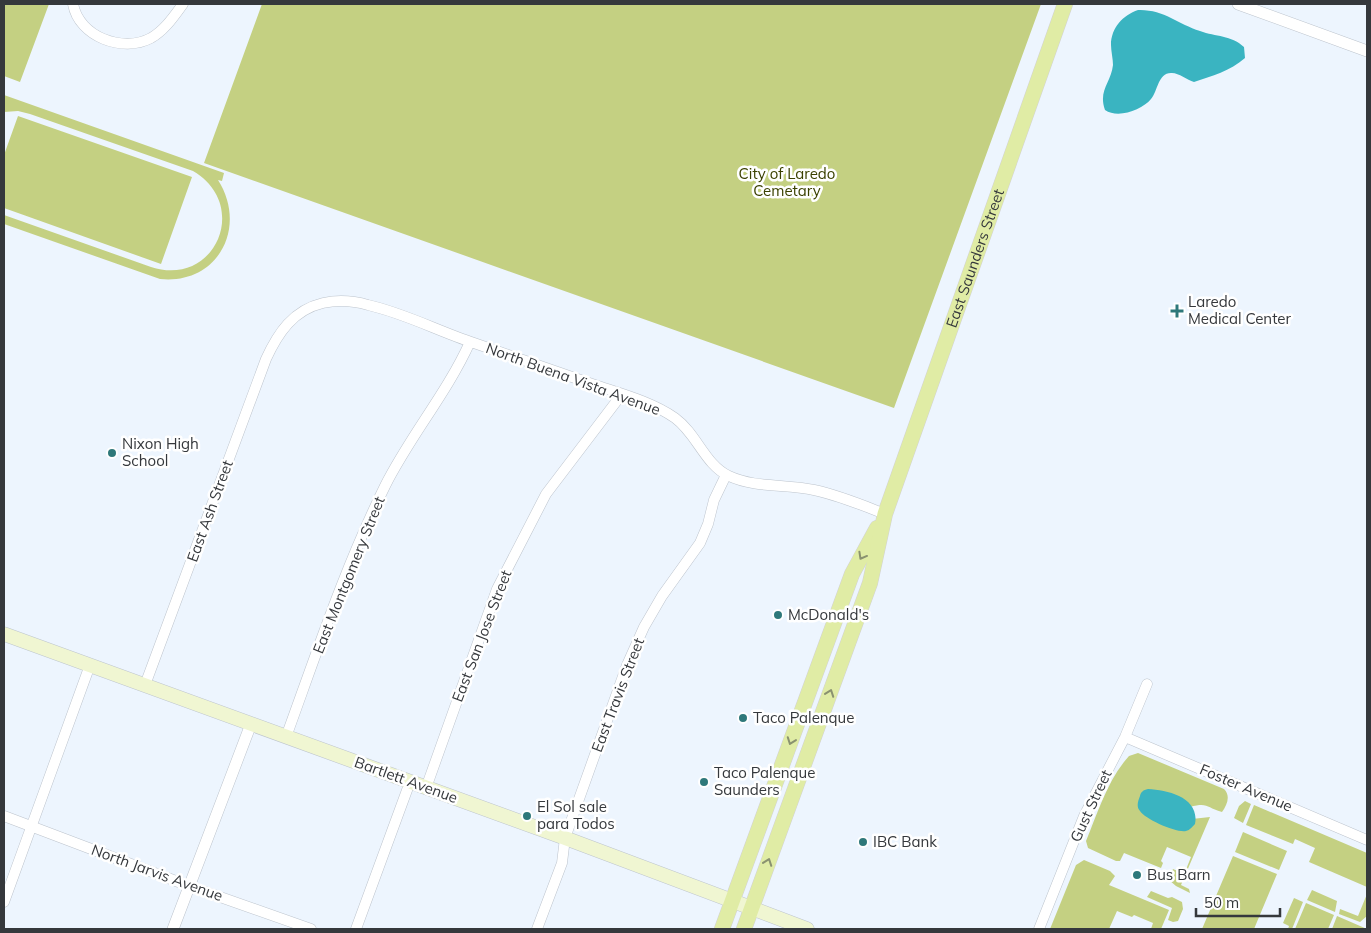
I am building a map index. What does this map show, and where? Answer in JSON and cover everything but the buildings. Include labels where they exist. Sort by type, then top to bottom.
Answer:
[{"type":"main road","name":"East Saunders Street","points":[[744,929],[870,583],[885,514],[1065,4]]},
{"type":"main road","name":"East Saunders Street","points":[[722,929],[852,574],[885,514]]},
{"type":"main road","name":"Bartlett Avenue","points":[[4,634],[565,838],[807,929]]},
{"type":"street","points":[[73,4],[80,20],[88,29],[97,36],[124,44],[139,43],[152,38],[162,30],[183,4]]},
{"type":"street","points":[[1238,4],[1367,51]]},
{"type":"street","name":"North Buena Vista Avenue","points":[[276,337],[289,322],[309,308],[324,302],[347,301],[367,304],[470,342],[622,394],[662,410],[676,419],[690,432],[713,464],[726,475],[757,484],[815,490],[885,514]]},
{"type":"street","name":"East Ash Street","points":[[145,685],[266,359],[276,337]]},
{"type":"street","name":"East Montgomery Street","points":[[286,737],[343,580],[365,528],[386,484],[410,441],[452,376],[470,342]]},
{"type":"street","name":"East San Jose Street","points":[[426,788],[497,589],[546,494],[622,394]]},
{"type":"street","name":"East Travis Street","points":[[537,929],[562,862],[565,838],[627,665],[644,627],[662,596],[700,543],[708,524],[714,500],[726,475]]},
{"type":"street","points":[[4,902],[90,666]]},
{"type":"street","name":"Gust Street","points":[[1039,929],[1084,816],[1125,737],[1147,684]]},
{"type":"street","points":[[173,929],[251,724]]},
{"type":"street","name":"Foster Avenue","points":[[1125,737],[1367,840]]},
{"type":"street","points":[[356,929],[410,782]]},
{"type":"street","name":"North Jarvis Avenue","points":[[4,816],[189,886],[311,929]]},
{"type":"green space","points":[[4,4],[49,4],[20,82],[4,76]]},
{"type":"green space","name":"City of Laredo Cemetary","points":[[262,4],[1041,4],[894,408],[204,163]]},
{"type":"green space","points":[[4,95],[224,173],[222,181],[218,180],[226,198],[230,216],[228,234],[222,249],[212,263],[198,273],[180,278],[160,279],[4,224],[4,215],[151,267],[174,270],[193,266],[208,255],[218,240],[222,222],[220,203],[210,186],[193,171],[30,114],[18,111],[4,112]]},
{"type":"green space","points":[[18,116],[192,177],[161,264],[4,208],[4,155]]},
{"type":"green space","points":[[1138,753],[1224,789],[1226,792],[1227,803],[1222,812],[1204,805],[1190,807],[1192,819],[1210,817],[1181,885],[1189,889],[1190,893],[1169,880],[1173,869],[1185,872],[1191,857],[1167,847],[1161,861],[1163,863],[1161,868],[1124,853],[1120,861],[1116,861],[1088,848],[1086,841],[1109,785],[1129,756]]},
{"type":"green space","points":[[1245,801],[1251,804],[1243,823],[1234,818],[1239,806]]},
{"type":"green space","points":[[1254,805],[1367,853],[1367,887],[1309,862],[1315,848],[1295,839],[1293,844],[1246,825]]},
{"type":"green space","points":[[1243,832],[1287,851],[1279,870],[1235,852]]},
{"type":"green space","points":[[1233,856],[1277,874],[1254,929],[1202,929]]},
{"type":"green space","points":[[1084,860],[1110,871],[1115,876],[1109,885],[1169,910],[1161,929],[1151,929],[1153,923],[1134,915],[1132,917],[1117,911],[1109,929],[1050,929],[1076,865]]},
{"type":"green space","points":[[1312,890],[1337,901],[1335,912],[1307,900]]},
{"type":"green space","points":[[1151,891],[1182,902],[1183,909],[1178,921],[1168,920],[1172,908],[1147,897]]},
{"type":"green space","points":[[1367,894],[1367,916],[1360,922],[1339,914],[1340,909],[1358,916]]},
{"type":"green space","points":[[1294,898],[1303,902],[1292,929],[1288,929],[1289,926],[1283,923]]},
{"type":"green space","points":[[1306,903],[1334,915],[1328,929],[1295,929]]},
{"type":"green space","points":[[1337,916],[1367,929],[1332,929]]},
{"type":"water","points":[[1138,10],[1163,14],[1200,31],[1234,40],[1244,47],[1245,58],[1227,70],[1194,82],[1177,74],[1167,74],[1161,79],[1151,99],[1142,107],[1130,112],[1110,113],[1105,110],[1103,97],[1113,65],[1111,47],[1113,33],[1127,15]]},
{"type":"water","points":[[1148,789],[1165,791],[1188,802],[1193,808],[1195,824],[1189,830],[1181,831],[1161,825],[1148,818],[1138,808],[1138,802],[1142,792]]},
{"type":"place","name":"Laredo Medical Center","points":[[1177,311]]},
{"type":"place","name":"Nixon High School","points":[[112,453]]},
{"type":"place","name":"McDonald's","points":[[778,615]]},
{"type":"place","name":"Taco Palenque","points":[[743,718]]},
{"type":"place","name":"Taco Palenque Saunders","points":[[704,782]]},
{"type":"place","name":"El Sol sale para Todos","points":[[527,816]]},
{"type":"place","name":"IBC Bank","points":[[863,842]]},
{"type":"place","name":"Bus Barn","points":[[1137,875]]}]
